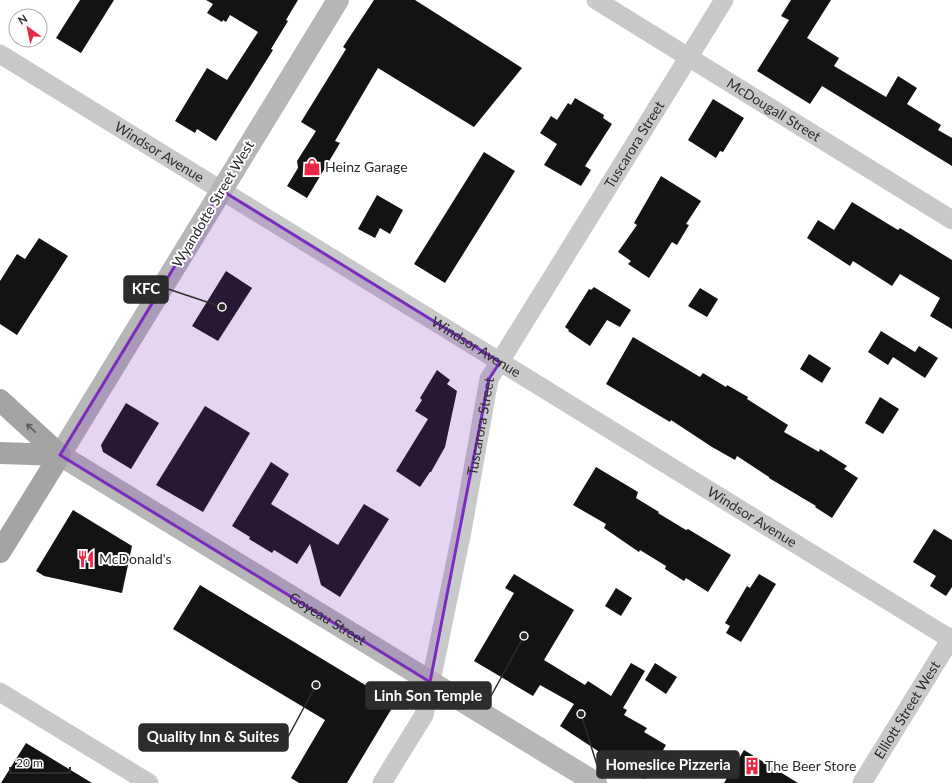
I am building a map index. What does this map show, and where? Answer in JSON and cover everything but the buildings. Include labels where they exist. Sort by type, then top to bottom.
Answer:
[{"type":"main road","points":[[0,400],[60,455]]},
{"type":"main road","points":[[0,453],[60,455]]},
{"type":"main road","name":"Wyandotte Street West","points":[[0,552],[60,455]]},
{"type":"street","name":"Wyandotte Street West","points":[[60,455],[338,0]]},
{"type":"street","name":"McDougall Street","points":[[596,0],[952,220]]},
{"type":"street","name":"Tuscarora Street","points":[[382,783],[424,715],[462,531],[489,379],[724,0]]},
{"type":"street","name":"Windsor Avenue","points":[[0,54],[951,639]]},
{"type":"street","name":"Goyeau Street","points":[[60,455],[596,783]]},
{"type":"street","name":"Elliott Street West","points":[[862,783],[951,639]]},
{"type":"street","points":[[0,692],[149,783]]},
{"type":"highlighted area","points":[[221,190],[500,362],[489,379],[430,682],[60,455]]},
{"type":"place","name":"Heinz Garage","points":[[312,167]]},
{"type":"place","name":"KFC","points":[[222,307]]},
{"type":"place","name":"McDonald's","points":[[86,559]]},
{"type":"place","name":"Linh Son Temple","points":[[524,636]]},
{"type":"place","name":"Quality Inn & Suites","points":[[316,685]]},
{"type":"place","name":"Homeslice Pizzeria","points":[[581,714]]},
{"type":"place","name":"The Beer Store","points":[[752,766]]}]
